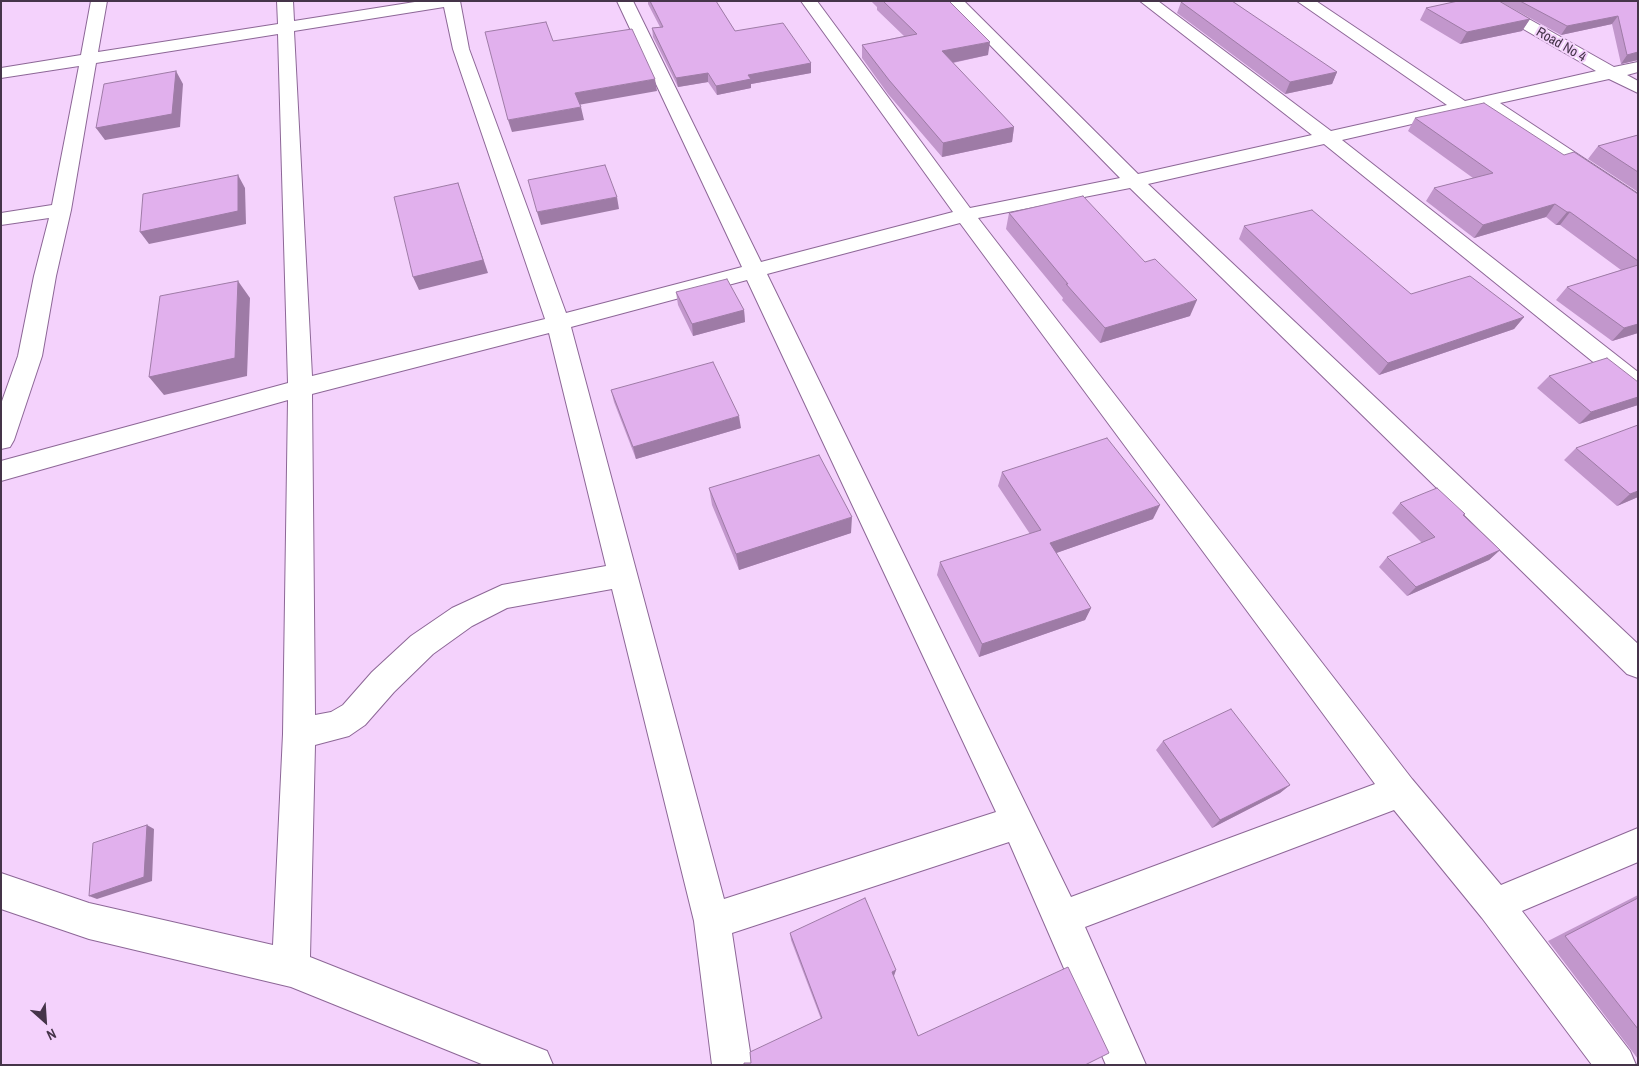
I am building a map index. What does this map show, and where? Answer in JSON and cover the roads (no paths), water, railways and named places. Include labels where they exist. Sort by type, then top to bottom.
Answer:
[{"type":"street","points":[[1,440],[30,356],[45,276],[61,210],[99,1]]},
{"type":"street","points":[[285,1],[300,388],[299,734],[291,968]]},
{"type":"street","points":[[1,72],[286,29],[451,1],[461,48],[558,323],[712,921],[732,1065]]},
{"type":"street","points":[[626,1],[1018,822],[1126,1065]]},
{"type":"street","points":[[808,1],[965,215],[1400,791],[1495,905],[1616,1065]]},
{"type":"street","points":[[955,1],[1134,181],[1638,664]]},
{"type":"street","points":[[1148,1],[1328,138],[1638,385]]},
{"type":"street","points":[[1305,1],[1462,107]]},
{"type":"street","name":"Road No 4","points":[[1485,1],[1638,88]]},
{"type":"street","points":[[1,471],[300,388],[558,323],[965,215],[1134,181],[1638,67]]},
{"type":"street","points":[[1486,102],[1638,203]]},
{"type":"street","points":[[1,220],[61,210]]},
{"type":"street","points":[[299,734],[338,725],[354,715],[422,645],[462,618],[502,597],[623,575]]},
{"type":"street","points":[[1062,918],[1400,791]]},
{"type":"street","points":[[712,921],[1018,822]]},
{"type":"street","points":[[1495,905],[1638,844]]},
{"type":"street","points":[[1,891],[89,921],[291,968],[533,1065]]}]
